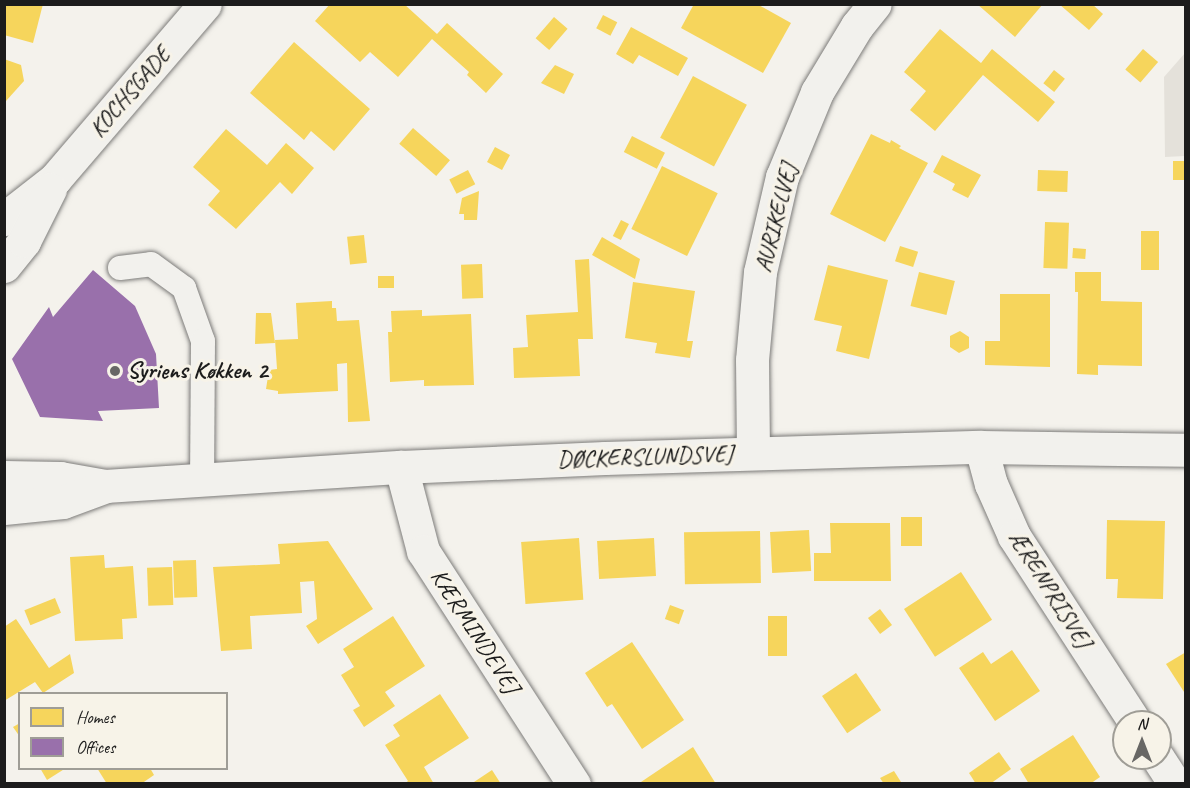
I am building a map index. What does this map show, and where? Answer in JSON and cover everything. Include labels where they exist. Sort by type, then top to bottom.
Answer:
[{"type":"street","name":"KOCHSGADE","points":[[4,219],[55,179],[205,4]]},
{"type":"street","name":"AURIKELVEJ","points":[[753,453],[752,360],[760,272],[782,177],[818,92],[858,26],[875,4]]},
{"type":"street","name":"KOCHSGADE","points":[[4,266],[24,241],[55,179]]},
{"type":"street","name":"DØCKERSLUNDSVEJ","points":[[4,477],[60,478],[105,486],[401,467],[753,453],[981,447],[1185,450]]},
{"type":"street","name":"ÆRENPRISVEJ","points":[[981,447],[991,484],[1014,536],[1127,710]]},
{"type":"street","name":"KÆRMINDEVEJ","points":[[401,467],[423,551],[574,783]]},
{"type":"street","name":"DØCKERSLUNDSVEJ","points":[[4,508],[63,502],[105,486]]},
{"type":"street","points":[[1166,770],[1175,783]]},
{"type":"lane","points":[[120,268],[151,264],[183,288],[203,341],[202,480]]},
{"type":"shaded area","points":[[1185,53],[1185,156],[1165,157],[1164,77]]},
{"type":"building: Homes","points":[[4,4],[43,4],[33,43],[4,35]]},
{"type":"building: Homes","points":[[330,4],[404,4],[437,34],[447,23],[503,74],[486,93],[467,75],[469,72],[432,39],[398,77],[370,52],[360,62],[315,21]]},
{"type":"building: Homes","points":[[694,4],[757,4],[791,23],[763,73],[681,28]]},
{"type":"building: Homes","points":[[977,4],[1043,4],[1015,37]]},
{"type":"building: Homes","points":[[1059,4],[1092,4],[1103,14],[1089,30]]},
{"type":"building: Homes","points":[[603,15],[617,22],[610,36],[596,28]]},
{"type":"building: Homes","points":[[554,17],[568,29],[549,50],[536,38]]},
{"type":"building: Homes","points":[[631,27],[688,58],[678,76],[639,55],[633,64],[616,54]]},
{"type":"building: Homes","points":[[940,29],[981,63],[992,49],[1055,102],[1038,122],[983,75],[935,131],[910,110],[926,91],[904,72]]},
{"type":"building: Homes","points":[[294,42],[370,109],[334,151],[311,131],[304,140],[250,93]]},
{"type":"building: Homes","points":[[1143,49],[1158,62],[1140,82],[1125,69]]},
{"type":"building: Homes","points":[[4,59],[21,65],[24,81],[6,101]]},
{"type":"building: Homes","points":[[555,65],[574,74],[564,94],[541,83]]},
{"type":"building: Homes","points":[[1054,70],[1065,79],[1054,92],[1043,83]]},
{"type":"building: Homes","points":[[693,76],[747,105],[714,166],[660,138]]},
{"type":"building: Homes","points":[[413,128],[450,160],[436,176],[399,144]]},
{"type":"building: Homes","points":[[226,129],[267,165],[286,143],[314,168],[292,194],[280,182],[236,229],[208,205],[220,191],[193,167]]},
{"type":"building: Homes","points":[[871,134],[890,143],[891,140],[901,146],[899,148],[928,163],[885,242],[830,214]]},
{"type":"building: Homes","points":[[632,136],[665,153],[657,169],[624,152]]},
{"type":"building: Homes","points":[[495,147],[510,155],[502,170],[487,162]]},
{"type":"building: Homes","points":[[942,155],[981,175],[968,198],[952,190],[955,184],[933,172]]},
{"type":"building: Homes","points":[[1173,161],[1186,161],[1186,180],[1173,180]]},
{"type":"building: Homes","points":[[662,166],[718,193],[687,256],[631,229]]},
{"type":"building: Homes","points":[[468,170],[475,184],[457,194],[449,180]]},
{"type":"building: Homes","points":[[1038,170],[1068,171],[1067,192],[1037,191]]},
{"type":"building: Homes","points":[[479,191],[477,220],[464,220],[464,214],[459,214],[462,198]]},
{"type":"building: Homes","points":[[621,220],[629,224],[621,240],[613,236]]},
{"type":"building: Homes","points":[[1045,222],[1069,223],[1067,269],[1043,268]]},
{"type":"building: Homes","points":[[1141,231],[1159,231],[1159,270],[1141,270]]},
{"type":"building: Homes","points":[[364,235],[367,263],[350,265],[347,237]]},
{"type":"building: Homes","points":[[602,237],[640,259],[635,279],[592,255]]},
{"type":"building: Homes","points":[[900,246],[918,252],[913,267],[895,261]]},
{"type":"building: Homes","points":[[1073,248],[1086,249],[1085,259],[1072,258]]},
{"type":"building: Homes","points":[[589,259],[593,339],[578,339],[580,376],[514,378],[513,348],[528,347],[526,315],[578,312],[575,260]]},
{"type":"building: Homes","points":[[482,264],[483,298],[462,299],[461,265]]},
{"type":"building: Homes","points":[[828,265],[888,280],[869,359],[836,351],[842,326],[814,320]]},
{"type":"building: Homes","points":[[919,272],[955,281],[946,315],[911,306]]},
{"type":"building: Homes","points":[[1075,272],[1101,272],[1101,301],[1142,302],[1142,366],[1098,365],[1098,375],[1077,374],[1078,292],[1075,292]]},
{"type":"building: Homes","points":[[378,276],[394,276],[394,288],[378,288]]},
{"type":"building: Homes","points":[[633,282],[695,291],[687,341],[693,341],[690,358],[655,353],[657,343],[625,338]]},
{"type":"building: Homes","points":[[1000,294],[1050,294],[1050,367],[985,365],[985,341],[1000,341]]},
{"type":"building: Homes","points":[[332,301],[332,308],[336,308],[337,321],[359,320],[370,421],[348,422],[347,363],[337,364],[338,391],[278,394],[278,391],[266,389],[269,370],[277,369],[275,340],[298,339],[296,303]]},
{"type":"building: Homes","points":[[422,310],[422,316],[471,314],[474,385],[424,386],[424,380],[390,382],[388,332],[392,332],[391,311]]},
{"type":"building: Homes","points":[[256,313],[271,313],[275,343],[255,344]]},
{"type":"building: Homes","points":[[960,331],[969,337],[969,348],[959,353],[950,347],[950,336]]},
{"type":"building: Homes","points":[[901,517],[922,517],[922,546],[901,546]]},
{"type":"building: Homes","points":[[1107,520],[1165,521],[1163,599],[1117,598],[1118,579],[1106,579]]},
{"type":"building: Homes","points":[[830,523],[890,523],[891,581],[814,581],[814,553],[831,553]]},
{"type":"building: Homes","points":[[809,530],[811,571],[772,573],[770,532]]},
{"type":"building: Homes","points":[[760,531],[761,583],[685,584],[684,532]]},
{"type":"building: Homes","points":[[579,538],[583,600],[525,604],[521,542]]},
{"type":"building: Homes","points":[[654,538],[656,576],[599,579],[597,541]]},
{"type":"building: Homes","points":[[328,541],[373,609],[318,644],[306,626],[317,619],[314,581],[300,582],[302,613],[250,616],[252,649],[221,651],[213,567],[280,564],[278,544]]},
{"type":"building: Homes","points":[[104,555],[105,568],[133,566],[137,618],[122,619],[123,639],[75,641],[70,557]]},
{"type":"building: Homes","points":[[196,560],[197,597],[174,598],[173,561]]},
{"type":"building: Homes","points":[[172,567],[173,605],[148,606],[147,568]]},
{"type":"building: Homes","points":[[961,572],[992,620],[935,657],[904,609]]},
{"type":"building: Homes","points":[[55,598],[61,613],[30,625],[24,610]]},
{"type":"building: Homes","points":[[670,605],[684,610],[679,624],[665,619]]},
{"type":"building: Homes","points":[[880,609],[892,625],[880,634],[868,618]]},
{"type":"building: Homes","points":[[393,616],[425,666],[385,692],[395,706],[364,727],[353,710],[360,706],[341,675],[354,667],[343,649]]},
{"type":"building: Homes","points":[[768,616],[787,616],[787,656],[768,656]]},
{"type":"building: Homes","points":[[16,619],[49,668],[70,654],[74,673],[45,692],[35,682],[4,701],[4,627]]},
{"type":"building: Homes","points":[[632,642],[684,720],[642,749],[612,704],[607,707],[585,673]]},
{"type":"building: Homes","points":[[1012,650],[1040,691],[995,721],[959,668],[983,652],[991,664]]},
{"type":"building: Homes","points":[[1186,652],[1186,695],[1166,664]]},
{"type":"building: Homes","points":[[856,673],[881,710],[847,733],[822,696]]},
{"type":"building: Homes","points":[[440,694],[469,738],[424,767],[434,784],[404,784],[408,781],[385,745],[400,736],[393,725]]},
{"type":"building: Homes","points":[[18,724],[18,734],[13,727]]},
{"type":"building: Homes","points":[[1073,735],[1100,777],[1090,784],[1029,784],[1020,769]]},
{"type":"building: Homes","points":[[693,747],[716,784],[638,784]]},
{"type":"building: Homes","points":[[999,752],[1011,769],[990,784],[976,784],[969,773]]},
{"type":"building: Homes","points":[[41,770],[63,770],[47,780]]},
{"type":"building: Homes","points":[[98,770],[151,770],[154,775],[141,784],[107,784]]},
{"type":"building: Homes","points":[[492,770],[501,784],[471,784]]},
{"type":"building: Homes","points":[[894,771],[901,782],[884,784],[880,778]]},
{"type":"building: Offices","points":[[93,270],[135,306],[156,354],[159,408],[98,411],[103,421],[40,417],[12,359],[49,307],[53,317]]},
{"type":"place","name":"Syriens Køkken 2","points":[[115,371]]}]
